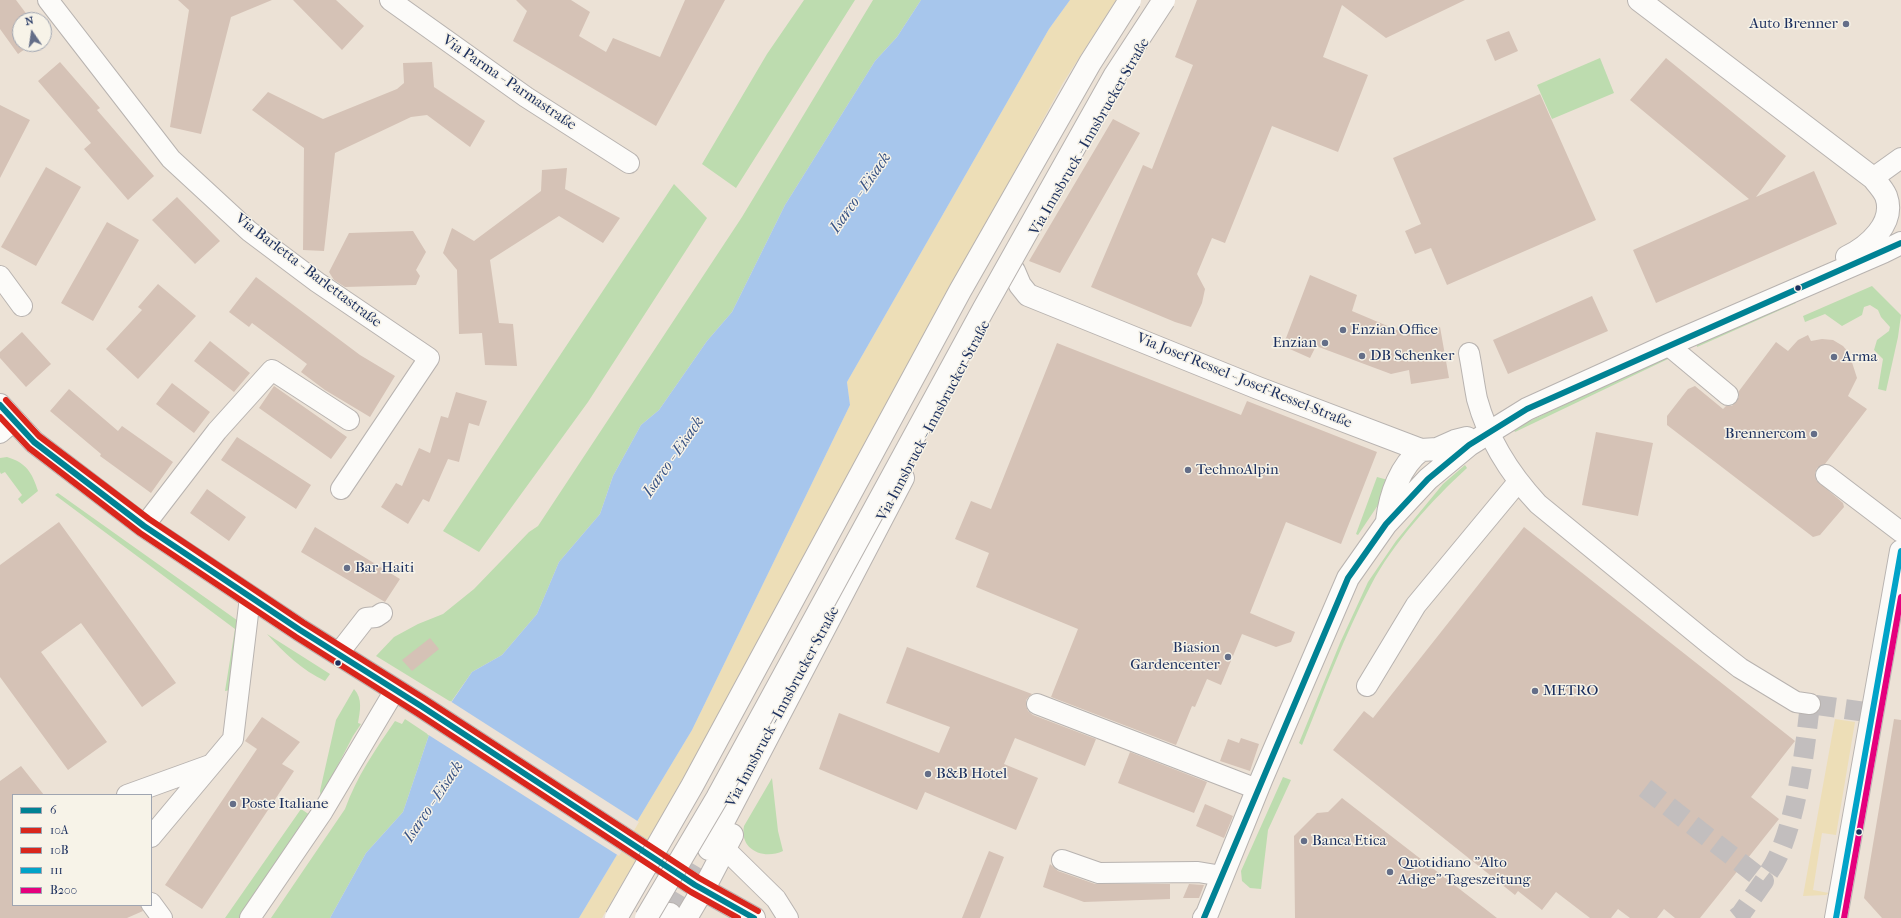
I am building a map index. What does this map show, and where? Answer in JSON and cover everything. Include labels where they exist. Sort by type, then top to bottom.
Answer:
[{"type":"main road","points":[[616,918],[696,779],[960,291],[1090,63],[1130,0]]},
{"type":"main road","points":[[646,918],[717,798],[983,310],[1115,75],[1164,0]]},
{"type":"main road","name":"Via Innsbruck - Innsbrucker Straße","points":[[717,849],[784,733],[803,692],[802,672],[981,330],[1140,47],[1172,0]]},
{"type":"main road","points":[[1639,0],[1884,185],[1888,210],[1886,219],[1874,238],[1858,251],[1805,277],[1795,290]]},
{"type":"main road","points":[[1206,917],[1257,790],[1348,578],[1386,524],[1428,479],[1463,450],[1527,409],[1668,345],[1895,248]]},
{"type":"main road","name":"Via Josef Ressel - Josef-Ressel-Straße","points":[[1014,271],[1020,286],[1028,295],[1258,388],[1421,450],[1437,449],[1455,441],[1490,432]]},
{"type":"main road","points":[[5,420],[144,526],[250,597],[703,889],[754,918]]},
{"type":"main road","points":[[1386,524],[1389,502],[1406,464],[1421,450]]},
{"type":"main road","points":[[1836,918],[1901,551]]},
{"type":"main road","points":[[675,917],[703,889],[717,849]]},
{"type":"street","name":"Via Barletta - Barlettastraße","points":[[48,0],[171,159],[249,231],[317,282],[429,358],[341,489]]},
{"type":"street","name":"Via Parma - Parmastraße","points":[[390,0],[526,97],[629,163]]},
{"type":"street","points":[[1884,185],[1901,158]]},
{"type":"street","points":[[0,276],[22,306]]},
{"type":"street","points":[[1668,345],[1728,395]]},
{"type":"street","points":[[1469,353],[1478,400],[1490,432],[1501,456],[1518,482],[1538,504],[1740,668],[1796,702],[1810,704]]},
{"type":"street","points":[[144,526],[217,431],[272,370],[349,420]]},
{"type":"street","points":[[1826,475],[1901,532]]},
{"type":"street","points":[[1367,686],[1416,605],[1518,482]]},
{"type":"street","points":[[152,835],[233,739],[250,597]]},
{"type":"street","points":[[338,654],[366,618],[376,617],[382,612]]},
{"type":"street","points":[[250,918],[323,811],[395,690]]},
{"type":"street","points":[[1038,704],[1257,790]]},
{"type":"street","points":[[130,794],[210,765]]},
{"type":"street","points":[[717,849],[776,899],[788,918]]},
{"type":"street","points":[[1062,860],[1099,873],[1198,872],[1222,876]]},
{"type":"street","points":[[152,904],[162,918]]},
{"type":"green space","points":[[804,0],[855,0],[736,188],[702,164],[767,54]]},
{"type":"green space","points":[[873,0],[921,0],[897,37],[875,61],[785,205],[732,312],[707,341],[659,410],[641,425],[613,476],[600,514],[559,562],[537,614],[502,655],[472,672],[451,702],[376,656],[394,637],[418,624],[443,614],[474,589],[529,532],[538,526],[742,217]]},
{"type":"green space","points":[[1600,58],[1614,93],[1552,119],[1537,85]]},
{"type":"green space","points":[[674,184],[707,218],[588,402],[479,552],[443,531]]},
{"type":"green space","points":[[1872,286],[1901,315],[1898,337],[1886,391],[1878,389],[1883,359],[1874,350],[1877,340],[1889,331],[1890,327],[1881,317],[1878,310],[1870,305],[1864,307],[1862,315],[1842,326],[1825,314],[1805,322],[1803,316]]},
{"type":"green space","points":[[1795,300],[1796,303],[1697,347],[1696,343]]},
{"type":"green space","points":[[1667,356],[1668,359],[1515,432],[1513,429]]},
{"type":"green space","points":[[7,457],[19,462],[28,470],[38,491],[22,504],[18,499],[22,495],[5,472],[1,474],[0,472],[0,458]]},
{"type":"green space","points":[[1465,465],[1467,468],[1440,494],[1414,523],[1380,569],[1352,624],[1302,745],[1299,743],[1340,643],[1368,582],[1396,541],[1443,484]]},
{"type":"green space","points":[[1377,477],[1388,480],[1384,496],[1358,535],[1356,534]]},
{"type":"green space","points":[[58,493],[241,623],[231,690],[225,691],[235,629],[55,495]]},
{"type":"green space","points":[[267,634],[330,674],[325,681],[309,672],[294,660]]},
{"type":"green space","points":[[354,689],[360,701],[358,723],[361,724],[353,736],[321,798],[320,791],[336,720]]},
{"type":"green space","points":[[405,719],[429,735],[403,812],[366,853],[330,918],[271,918],[345,809],[355,785],[380,742],[395,721],[402,724]]},
{"type":"green space","points":[[1283,777],[1291,780],[1268,830],[1261,889],[1250,888],[1242,881],[1241,871]]},
{"type":"green space","points":[[772,778],[778,831],[783,851],[768,854],[754,851],[749,847],[743,834],[744,826]]},
{"type":"green space","points":[[301,809],[310,815],[240,918],[225,918]]},
{"type":"sand","points":[[1070,0],[1116,0],[1063,83],[682,781],[602,918],[579,918],[692,730],[850,405],[847,382],[1049,29]]},
{"type":"sand","points":[[1835,719],[1855,722],[1836,835],[1822,833],[1813,890],[1829,893],[1826,895],[1803,896]]},
{"type":"water","name":"Isarco - Eisack","points":[[921,0],[1070,0],[1049,29],[847,382],[850,405],[692,730],[579,918],[330,918],[366,853],[403,812],[429,735],[472,672],[502,655],[537,614],[559,562],[600,514],[613,476],[641,425],[659,410],[707,341],[732,312],[785,205],[875,61],[897,37]]},
{"type":"pier","points":[[450,701],[639,822],[619,856],[427,734]]},
{"type":"building","points":[[0,0],[16,0],[25,12],[12,12],[12,46],[0,29]]},
{"type":"building","points":[[178,0],[272,0],[231,17],[201,134],[170,127],[189,10]]},
{"type":"building","points":[[293,0],[336,0],[364,26],[342,50]]},
{"type":"building","points":[[516,0],[571,0],[590,12],[579,36],[606,52],[613,38],[660,57],[685,0],[725,0],[656,126],[513,41],[527,11]]},
{"type":"building","points":[[1197,0],[1465,0],[1386,38],[1342,5],[1323,57],[1368,75],[1338,152],[1272,126],[1225,243],[1212,238],[1197,274],[1205,289],[1202,303],[1191,327],[1175,322],[1091,287],[1143,165],[1152,169],[1193,65],[1175,57]]},
{"type":"building","points":[[1509,31],[1518,51],[1495,61],[1486,40]]},
{"type":"building","points":[[1666,58],[1786,156],[1756,197],[1814,171],[1837,224],[1656,303],[1633,250],[1749,199],[1630,100]]},
{"type":"building","points":[[60,62],[100,108],[97,110],[154,176],[128,200],[84,149],[91,143],[38,81]]},
{"type":"building","points":[[432,62],[434,87],[485,121],[470,147],[427,115],[411,117],[335,153],[324,251],[303,250],[304,148],[252,110],[268,92],[323,119],[397,89],[404,83],[403,63]]},
{"type":"building","points":[[1540,94],[1596,220],[1447,285],[1431,248],[1415,254],[1405,231],[1421,224],[1393,158]]},
{"type":"building","points":[[0,105],[30,120],[0,178]]},
{"type":"building","points":[[1113,119],[1140,133],[1060,273],[1029,261]]},
{"type":"building","points":[[46,167],[81,187],[36,266],[1,247]]},
{"type":"building","points":[[567,168],[565,189],[620,218],[603,243],[559,216],[490,260],[499,323],[513,324],[517,366],[485,365],[482,333],[459,334],[457,270],[443,253],[452,228],[474,241],[541,191],[542,170]]},
{"type":"building","points":[[177,197],[220,241],[195,264],[152,220]]},
{"type":"building","points":[[107,222],[139,240],[93,321],[61,303]]},
{"type":"building","points":[[413,231],[426,252],[416,270],[420,276],[416,285],[345,287],[334,280],[329,272],[349,233]]},
{"type":"building","name":"Enzian Office","points":[[1310,275],[1357,295],[1352,311],[1404,333],[1440,327],[1449,378],[1411,384],[1409,370],[1391,374],[1316,346],[1310,358],[1283,346]]},
{"type":"building","points":[[256,277],[360,355],[395,376],[370,417],[325,390],[301,372],[307,364],[252,323],[249,327],[229,312]]},
{"type":"building","points":[[158,284],[196,316],[138,379],[106,349],[142,310],[138,307]]},
{"type":"building","points":[[1592,296],[1608,331],[1508,374],[1493,340]]},
{"type":"building","points":[[22,332],[51,364],[26,387],[0,358],[0,352]]},
{"type":"building","points":[[1808,335],[1811,341],[1822,339],[1833,340],[1843,346],[1849,353],[1857,378],[1848,396],[1867,409],[1825,464],[1817,468],[1815,474],[1816,480],[1843,503],[1844,507],[1820,535],[1813,537],[1667,425],[1667,416],[1688,389],[1695,386],[1723,409],[1726,406],[1732,406],[1739,397],[1739,391],[1776,342],[1788,351],[1798,340]]},
{"type":"building","points":[[210,341],[250,373],[234,392],[194,361]]},
{"type":"building","points":[[1057,343],[1241,415],[1247,401],[1377,452],[1341,544],[1286,522],[1250,613],[1295,632],[1291,642],[1276,647],[1242,634],[1221,685],[1207,679],[1195,707],[1192,706],[1176,745],[1051,697],[1078,629],[976,587],[989,553],[955,539],[971,501],[991,509]]},
{"type":"building","points":[[172,383],[210,412],[194,433],[156,404]]},
{"type":"building","points":[[274,386],[347,437],[331,459],[259,408]]},
{"type":"building","points":[[69,389],[118,431],[122,426],[173,462],[151,493],[100,456],[101,454],[50,411]]},
{"type":"building","points":[[456,392],[487,401],[479,426],[469,423],[459,462],[448,459],[429,502],[423,499],[408,524],[381,507],[396,483],[402,486],[419,448],[430,453],[441,416],[448,418]]},
{"type":"building","points":[[1596,432],[1653,443],[1638,516],[1582,505]]},
{"type":"building","points":[[237,437],[311,485],[296,509],[221,460]]},
{"type":"building","points":[[207,489],[246,517],[229,541],[190,513]]},
{"type":"building","points":[[59,522],[176,683],[142,707],[81,623],[41,652],[107,742],[68,770],[0,677],[0,565]]},
{"type":"building","points":[[315,527],[400,579],[385,602],[301,552]]},
{"type":"building","name":"METRO","points":[[1524,527],[1795,741],[1751,797],[1779,819],[1700,918],[1675,918],[1664,909],[1657,918],[1630,918],[1618,909],[1611,918],[1590,918],[1556,892],[1542,910],[1518,891],[1515,895],[1333,750],[1364,711],[1373,718]]},
{"type":"building","points":[[430,638],[439,649],[412,671],[402,660]]},
{"type":"building","points":[[907,647],[1032,694],[1026,700],[1026,705],[1028,711],[1033,715],[1096,739],[1085,766],[1015,738],[1004,764],[1038,778],[1016,830],[925,792],[917,810],[819,769],[839,713],[939,753],[950,727],[886,703]]},
{"type":"building","points":[[262,717],[300,742],[282,764],[294,771],[202,909],[165,885],[257,749],[245,741]]},
{"type":"building","points":[[1894,719],[1901,720],[1901,918],[1882,918],[1864,898]]},
{"type":"building","points":[[1241,738],[1259,744],[1250,771],[1220,761],[1228,739],[1239,743]]},
{"type":"building","points":[[1130,752],[1207,782],[1194,813],[1118,783]]},
{"type":"building","points":[[21,766],[43,794],[12,794],[12,906],[140,906],[143,911],[127,918],[0,918],[0,781]]},
{"type":"building","name":"Quotidiano \"Alto Adige\" Tageszeitung","points":[[1342,798],[1497,918],[1295,918],[1294,836],[1317,813],[1328,812]]},
{"type":"building","points":[[1205,804],[1233,816],[1224,838],[1196,826]]},
{"type":"building","points":[[989,851],[1004,857],[980,918],[962,918]]},
{"type":"building","points":[[1050,864],[1058,871],[1095,884],[1170,884],[1170,899],[1084,902],[1043,887]]},
{"type":"building","points":[[1189,884],[1204,885],[1199,898],[1183,898]]},
{"type":"tunnel","points":[[1769,872],[1786,837],[1792,815],[1802,768],[1810,704],[1873,713]]},
{"type":"tunnel","points":[[1645,788],[1764,881],[1741,914],[1736,918]]},
{"type":"tunnel","points":[[670,914],[709,849]]},
{"type":"transit line","name":"6","points":[[1204,918],[1348,578],[1386,524],[1428,479],[1469,445],[1527,409],[1901,243]]},
{"type":"transit line","name":"10B","points":[[6,400],[39,436],[149,519],[304,623],[425,699],[699,878],[758,911]]},
{"type":"transit line","name":"6","points":[[0,405],[34,442],[144,526],[300,630],[421,706],[695,885],[754,918]]},
{"type":"transit line","name":"10A","points":[[0,417],[29,448],[140,533],[296,637],[417,713],[691,892],[738,918]]},
{"type":"transit line","name":"111","points":[[1836,918],[1901,551]]},
{"type":"transit line","name":"B200","points":[[1844,918],[1901,597]]},
{"type":"place","name":"Auto Brenner","points":[[1846,24]]},
{"type":"place","name":"Enzian Office","points":[[1343,330]]},
{"type":"place","name":"Enzian","points":[[1325,343]]},
{"type":"place","name":"DB Schenker","points":[[1362,356]]},
{"type":"place","name":"Arma","points":[[1834,357]]},
{"type":"place","name":"Brennercom","points":[[1814,434]]},
{"type":"place","name":"TechnoAlpin","points":[[1188,470]]},
{"type":"place","name":"Bar Haiti","points":[[347,568]]},
{"type":"place","name":"Biasion Gardencenter","points":[[1228,657]]},
{"type":"place","name":"METRO","points":[[1535,691]]},
{"type":"place","name":"B&B Hotel","points":[[928,774]]},
{"type":"place","name":"Poste Italiane","points":[[233,804]]},
{"type":"place","name":"Banca Etica","points":[[1304,841]]},
{"type":"place","name":"Quotidiano \"Alto Adige\" Tageszeitung","points":[[1390,872]]}]
